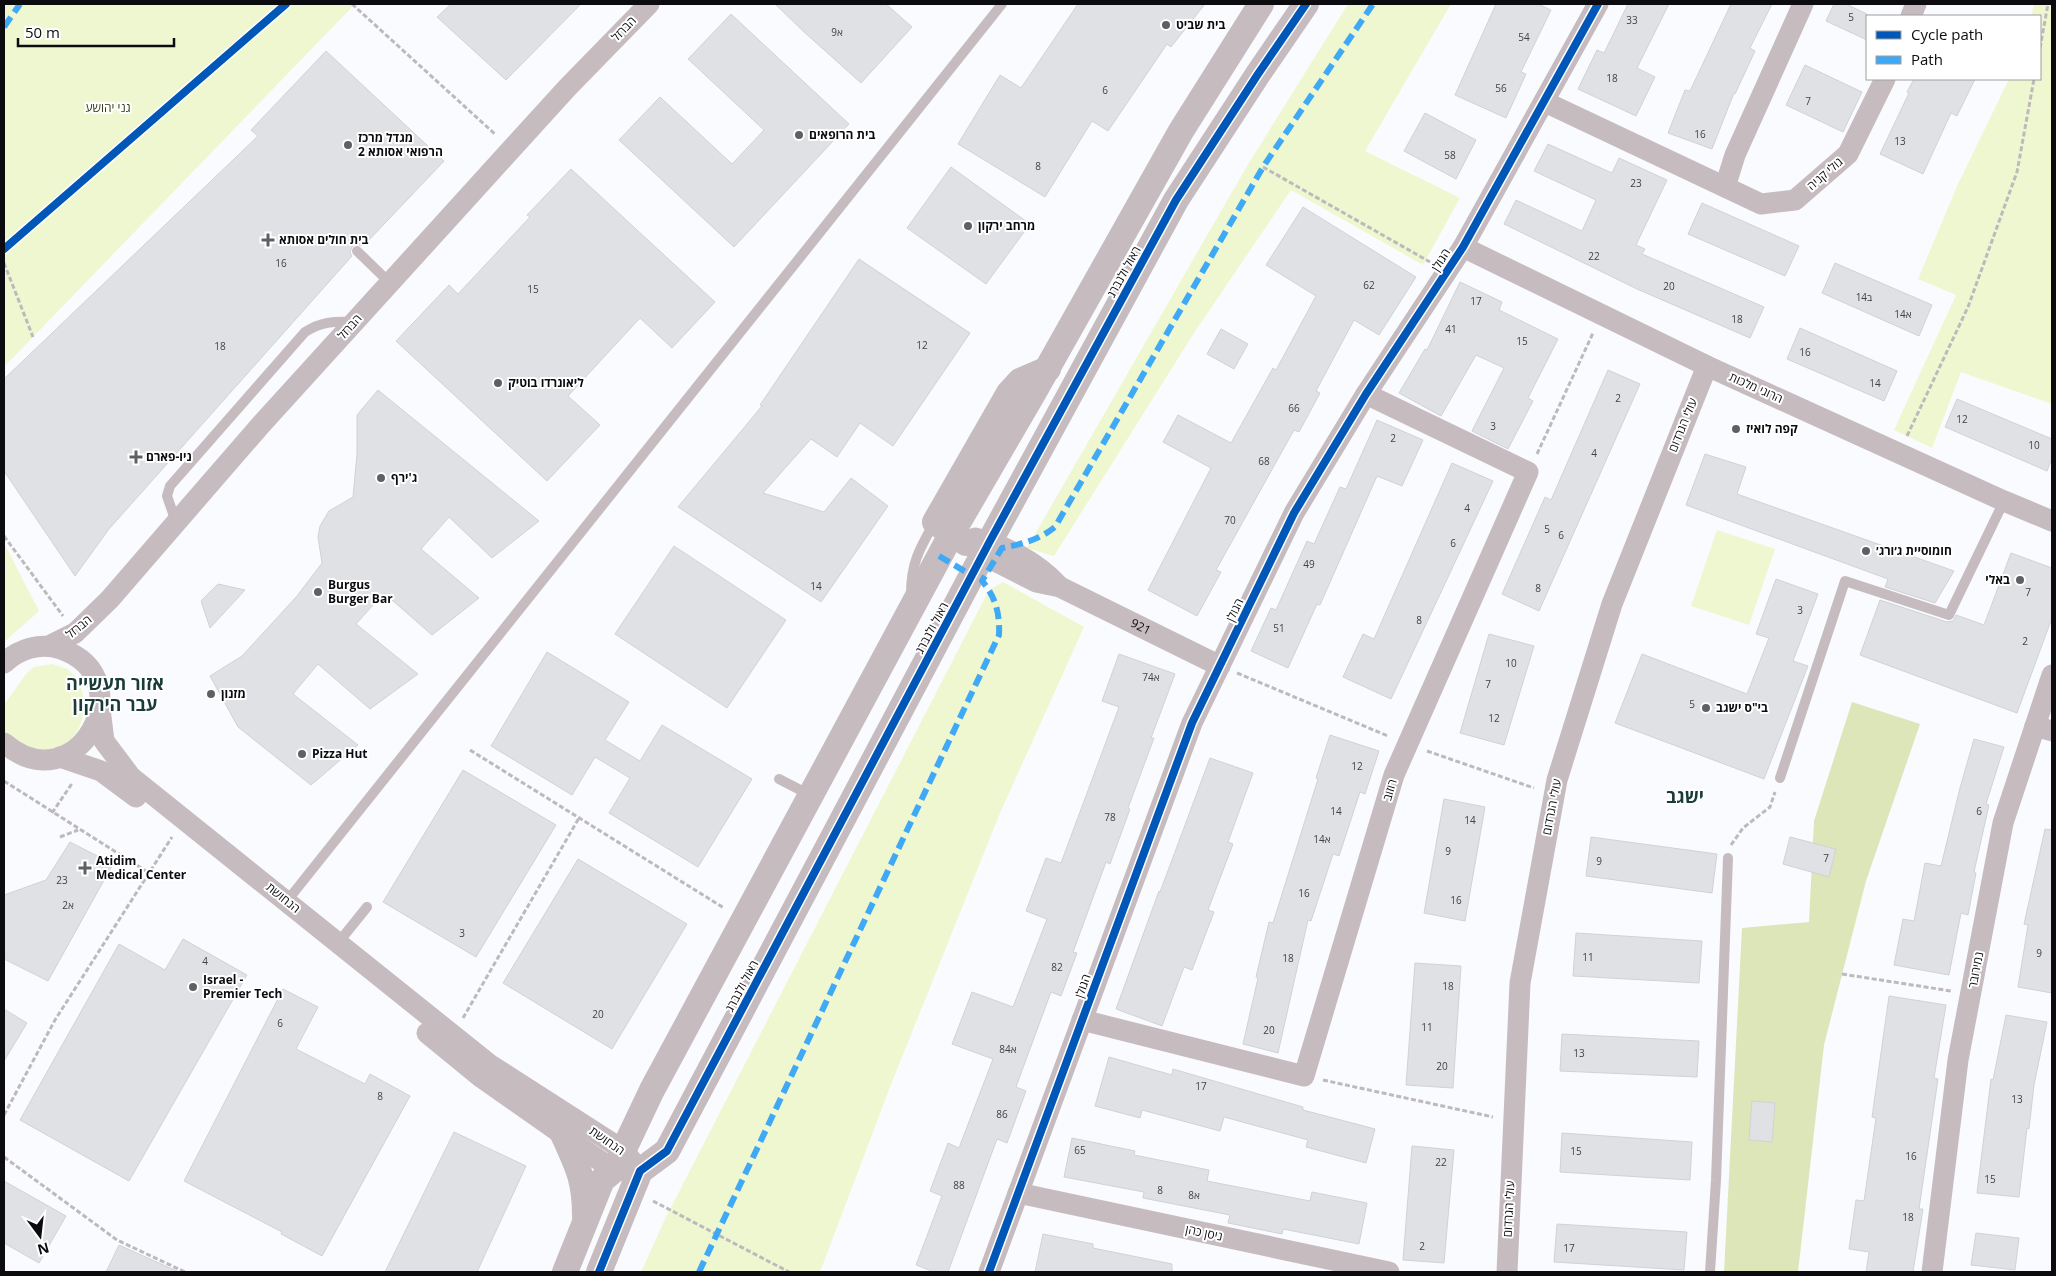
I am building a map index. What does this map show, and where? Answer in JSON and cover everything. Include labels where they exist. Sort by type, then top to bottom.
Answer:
[{"type":"street","name":"הברזל","points":[[49,646],[75,633],[109,600],[353,322],[567,88],[650,4]]},
{"type":"street","name":"ראול ולנברג","points":[[565,1272],[602,1180],[619,1160],[652,1090],[911,609],[943,527],[1048,369],[1181,131],[1261,4]]},
{"type":"street","name":"ראול ולנברג","points":[[640,1171],[667,1151],[986,548],[1176,200],[1306,4]]},
{"type":"street","name":"הגולן","points":[[989,1272],[1192,723],[1294,513],[1366,394],[1463,247],[1598,4]]},
{"type":"street","points":[[1725,187],[1735,155],[1803,4]]},
{"type":"street","name":"גולי קניה","points":[[1545,102],[1761,204],[1795,200],[1848,154],[1885,80]]},
{"type":"street","name":"הרוגי מלכות","points":[[1463,247],[1707,366],[2052,521]]},
{"type":"street","name":"עולי הגרדום","points":[[1507,1272],[1520,983],[1557,780],[1612,604],[1707,366]]},
{"type":"street","points":[[1366,394],[1528,472]]},
{"type":"street","name":"רוזוב","points":[[1304,1076],[1394,775],[1528,472]]},
{"type":"street","points":[[943,527],[986,548]]},
{"type":"street","name":"921","points":[[986,548],[1036,582],[1060,587],[1220,666]]},
{"type":"street","name":"הנחושת","points":[[49,646],[75,656],[88,667],[99,691],[104,741],[132,777],[489,1064],[619,1160]]},
{"type":"street","points":[[4,663],[19,652],[29,648],[49,646]]},
{"type":"street","name":"נמירובר","points":[[1932,1272],[1958,1060],[2003,823],[2044,729],[2052,675]]},
{"type":"street","points":[[4,744],[26,757],[43,760],[60,757],[76,749],[90,736],[100,709]]},
{"type":"street","points":[[4,766],[26,757]]},
{"type":"street","name":"הנחושת","points":[[60,757],[101,770],[482,1078],[563,1134],[640,1171]]},
{"type":"street","points":[[1082,1020],[1304,1076]]},
{"type":"street","points":[[563,1134],[579,1168],[585,1191],[585,1221]]},
{"type":"street","points":[[600,1272],[640,1171]]},
{"type":"street","name":"ניסן כהן","points":[[1018,1193],[1389,1272]]},
{"type":"lane","points":[[286,901],[1002,4]]},
{"type":"lane","points":[[357,251],[390,283]]},
{"type":"lane","points":[[176,522],[167,496],[170,486],[305,332],[317,324],[333,321],[353,322]]},
{"type":"lane","points":[[1780,778],[1845,580],[1949,615],[2004,501]]},
{"type":"lane","points":[[778,779],[810,796]]},
{"type":"lane","points":[[1710,1272],[1716,1180],[1728,858]]},
{"type":"lane","points":[[338,942],[367,907]]},
{"type":"path","points":[[352,4],[511,149]]},
{"type":"path","points":[[2041,42],[2048,4]]},
{"type":"path","points":[[1899,452],[1968,307],[2017,172],[2034,80]]},
{"type":"path","points":[[1263,167],[1446,272]]},
{"type":"path","points":[[4,263],[33,337]]},
{"type":"path","points":[[1528,472],[1602,314]]},
{"type":"path","points":[[4,536],[75,633]]},
{"type":"path","points":[[1220,666],[1408,745],[1554,795]]},
{"type":"path","points":[[470,750],[744,920]]},
{"type":"path","points":[[1728,858],[1731,844],[1743,828],[1770,807],[1780,778]]},
{"type":"path","points":[[4,781],[149,874]]},
{"type":"path","points":[[453,1035],[580,818]]},
{"type":"path","points":[[60,837],[78,829]]},
{"type":"path","points":[[4,1115],[55,1020],[177,830]]},
{"type":"path","points":[[1842,974],[1971,995]]},
{"type":"path","points":[[1304,1076],[1513,1122]]},
{"type":"path","points":[[4,1157],[117,1240],[185,1272]]},
{"type":"path","points":[[649,1208],[653,1200],[789,1272]]},
{"type":"green space","name":"גני יהושע","points":[[4,4],[355,4],[4,367]]},
{"type":"green space","points":[[1348,4],[1451,4],[1365,151],[1460,198],[1423,265],[1291,190],[1194,333],[1054,556],[1027,548],[1247,166]]},
{"type":"green space","points":[[2034,4],[2052,4],[2052,404],[1961,372],[1932,448],[1894,430],[1956,295],[1918,279],[1958,184],[2009,80],[2041,80],[2041,15],[2031,15]]},
{"type":"green space","points":[[1717,530],[1775,549],[1749,625],[1691,606]]},
{"type":"green space","points":[[4,543],[39,611],[4,642]]},
{"type":"green space","points":[[1003,582],[1084,627],[1000,813],[890,1087],[820,1272],[641,1272],[666,1217],[989,590]]},
{"type":"green space","points":[[52,664],[67,669],[75,676],[83,696],[83,718],[73,737],[65,744],[43,753],[4,736],[4,705],[26,674],[34,667]]},
{"type":"green space","points":[[1852,702],[1920,724],[1866,881],[1824,1045],[1798,1272],[1724,1272],[1742,928],[1809,922],[1814,821]]},
{"type":"building","points":[[451,4],[581,4],[506,80],[437,17]]},
{"type":"building","points":[[775,4],[886,4],[912,27],[861,83]]},
{"type":"building","points":[[1078,4],[1205,4],[1171,47],[1167,44],[1108,131],[1092,121],[1045,197],[958,144],[1000,75],[1021,88]]},
{"type":"building","points":[[1496,4],[1538,4],[1551,10],[1521,72],[1526,74],[1506,118],[1455,95]]},
{"type":"building","points":[[1628,4],[1669,4],[1637,68],[1655,77],[1636,116],[1578,89],[1597,50],[1604,53]]},
{"type":"building","points":[[1731,4],[1772,4],[1750,48],[1755,51],[1734,93],[1712,149],[1668,133],[1685,90],[1690,91]]},
{"type":"building","points":[[1834,4],[1846,4],[1867,14],[1866,40],[1826,21]]},
{"type":"building","name":"בית הרופאים","points":[[731,14],[849,124],[734,247],[619,140],[660,97],[732,164],[764,130],[688,59]]},
{"type":"building","name":"בית חולים אסותא","points":[[326,51],[444,161],[369,240],[362,246],[356,244],[352,247],[350,252],[352,256],[109,529],[75,576],[4,471],[4,379],[258,136],[251,130]]},
{"type":"building","points":[[1805,65],[1862,92],[1843,132],[1786,105]]},
{"type":"building","points":[[1913,80],[1975,80],[1957,116],[1951,113],[1923,174],[1880,154],[1909,93],[1907,92]]},
{"type":"building","points":[[1425,113],[1476,140],[1456,179],[1404,151]]},
{"type":"building","points":[[1548,144],[1612,173],[1619,158],[1667,180],[1636,245],[1645,249],[1642,254],[1764,307],[1750,338],[1637,289],[1504,224],[1516,200],[1582,231],[1596,200],[1534,171]]},
{"type":"building","name":"מרחב ירקון","points":[[951,167],[1030,224],[986,284],[907,228]]},
{"type":"building","points":[[571,169],[715,302],[672,348],[640,318],[568,396],[600,425],[547,481],[396,341],[449,285],[458,294],[530,217],[527,215]]},
{"type":"building","points":[[1702,203],[1799,246],[1785,276],[1688,234]]},
{"type":"building","points":[[1303,207],[1416,277],[1379,335],[1354,320],[1316,391],[1320,393],[1299,432],[1294,430],[1216,570],[1221,572],[1197,616],[1148,590],[1211,468],[1163,442],[1178,415],[1231,443],[1273,368],[1276,370],[1316,296],[1266,265]]},
{"type":"building","points":[[859,259],[970,333],[893,446],[860,423],[837,457],[811,439],[763,493],[824,512],[851,478],[888,506],[821,602],[678,507],[762,406],[760,405]]},
{"type":"building","points":[[1835,263],[1932,305],[1919,336],[1822,293]]},
{"type":"building","points":[[1460,282],[1502,302],[1499,310],[1558,339],[1528,398],[1533,401],[1508,449],[1472,431],[1504,368],[1476,355],[1441,416],[1399,393],[1425,349],[1427,350]]},
{"type":"building","points":[[1800,328],[1897,371],[1884,401],[1787,359]]},
{"type":"building","points":[[1221,329],[1248,344],[1234,369],[1207,354]]},
{"type":"building","points":[[1608,370],[1640,384],[1539,611],[1502,594],[1545,497],[1551,500]]},
{"type":"building","points":[[378,390],[539,521],[492,558],[449,517],[421,549],[479,598],[432,635],[384,593],[356,624],[418,674],[370,709],[318,664],[293,694],[358,745],[311,785],[238,727],[210,676],[242,656],[297,596],[322,563],[318,537],[320,526],[329,511],[353,497],[357,454],[357,415]]},
{"type":"building","points":[[1957,399],[2052,439],[2052,458],[2047,471],[1945,427]]},
{"type":"building","points":[[1377,420],[1423,440],[1402,486],[1377,476],[1320,605],[1317,604],[1288,668],[1251,651],[1271,608],[1276,610],[1307,541],[1314,544],[1340,487],[1346,489]]},
{"type":"building","points":[[1705,454],[1746,467],[1737,494],[1954,571],[1935,603],[1885,587],[1888,579],[1686,505]]},
{"type":"building","points":[[1452,463],[1493,481],[1391,699],[1343,677],[1363,634],[1374,639]]},
{"type":"building","points":[[674,546],[786,620],[727,708],[615,634]]},
{"type":"building","points":[[2011,553],[2052,568],[2052,618],[2017,713],[1860,655],[1880,600],[1947,622],[1953,621],[1956,615],[1984,625]]},
{"type":"building","name":"בי\"ס ישגב","points":[[1776,579],[1818,594],[1793,661],[1808,666],[1764,779],[1615,723],[1642,654],[1747,694],[1769,638],[1756,634]]},
{"type":"building","points":[[218,584],[245,590],[210,628],[201,601]]},
{"type":"building","points":[[1489,634],[1534,646],[1504,745],[1460,733]]},
{"type":"building","points":[[547,652],[629,702],[605,740],[640,761],[662,725],[752,779],[698,867],[609,813],[630,778],[595,757],[572,795],[491,746]]},
{"type":"building","points":[[1119,654],[1175,674],[1151,738],[1154,738],[1110,864],[1106,862],[1073,952],[1077,953],[1061,996],[1051,992],[1016,1087],[1026,1091],[1007,1143],[997,1139],[948,1272],[934,1272],[916,1265],[942,1196],[930,1191],[948,1143],[959,1148],[993,1059],[952,1044],[972,992],[1013,1007],[1047,919],[1026,911],[1046,858],[1061,863],[1119,707],[1102,701]]},
{"type":"building","points":[[1330,735],[1379,751],[1365,794],[1360,792],[1339,856],[1333,854],[1311,921],[1308,920],[1278,1053],[1243,1044],[1269,922],[1273,923]]},
{"type":"building","points":[[1974,739],[2004,747],[1986,804],[1989,805],[1974,872],[1976,873],[1968,915],[1961,913],[1949,975],[1894,965],[1903,919],[1914,921],[1925,863],[1941,866]]},
{"type":"building","points":[[1210,758],[1253,773],[1228,842],[1233,844],[1208,910],[1214,912],[1192,970],[1184,967],[1162,1026],[1116,1009]]},
{"type":"building","points":[[463,770],[556,825],[476,957],[383,902]]},
{"type":"building","points":[[1444,799],[1485,807],[1465,921],[1424,913]]},
{"type":"building","points":[[2045,829],[2052,830],[2052,993],[2018,987],[2028,925],[2024,924]]},
{"type":"building","points":[[1591,837],[1717,854],[1712,893],[1586,876]]},
{"type":"building","points":[[1790,837],[1836,849],[1829,877],[1783,864]]},
{"type":"building","points":[[70,842],[113,864],[48,981],[4,959],[4,895],[46,880]]},
{"type":"building","points":[[578,859],[687,924],[612,1049],[503,983]]},
{"type":"building","points":[[1576,933],[1702,941],[1699,983],[1573,976]]},
{"type":"building","points":[[183,939],[247,975],[129,1181],[20,1120],[119,944],[165,970]]},
{"type":"building","points":[[1415,963],[1461,966],[1453,1088],[1406,1085]]},
{"type":"building","points":[[283,989],[318,1007],[296,1049],[365,1084],[370,1074],[410,1096],[322,1256],[281,1234],[282,1232],[184,1181]]},
{"type":"building","points":[[1889,996],[1946,1005],[1934,1078],[1938,1079],[1919,1209],[1923,1209],[1913,1272],[1866,1272],[1869,1252],[1849,1249],[1856,1200],[1864,1201],[1876,1118],[1872,1117]]},
{"type":"building","points":[[4,1009],[27,1023],[4,1061]]},
{"type":"building","points":[[2006,1015],[2047,1022],[2034,1085],[2029,1129],[2027,1128],[2019,1197],[1977,1193],[1991,1079],[1993,1080]]},
{"type":"building","points":[[1562,1034],[1699,1041],[1697,1077],[1560,1071]]},
{"type":"building","points":[[1109,1057],[1172,1075],[1173,1069],[1303,1107],[1303,1110],[1375,1129],[1366,1163],[1306,1147],[1308,1140],[1224,1117],[1220,1131],[1142,1110],[1140,1118],[1095,1106]]},
{"type":"building","points":[[1752,1101],[1775,1103],[1772,1142],[1749,1140]]},
{"type":"building","points":[[454,1132],[526,1166],[477,1272],[385,1272]]},
{"type":"building","points":[[1562,1133],[1692,1142],[1690,1180],[1560,1172]]},
{"type":"building","points":[[1072,1138],[1135,1151],[1134,1155],[1209,1170],[1207,1181],[1310,1201],[1312,1192],[1367,1203],[1359,1244],[1283,1229],[1282,1234],[1228,1223],[1230,1215],[1143,1198],[1144,1192],[1064,1177]]},
{"type":"building","points":[[1412,1146],[1454,1150],[1444,1263],[1403,1260]]},
{"type":"building","points":[[4,1181],[66,1216],[39,1263],[4,1243]]},
{"type":"building","points":[[1557,1224],[1687,1232],[1684,1270],[1554,1262]]},
{"type":"building","points":[[1976,1233],[2019,1238],[2015,1270],[1971,1265]]},
{"type":"building","points":[[1043,1234],[1093,1244],[1093,1248],[1172,1264],[1172,1272],[1035,1272]]},
{"type":"building","points":[[119,1245],[179,1272],[106,1272]]},
{"type":"marked path","points":[[4,27],[20,4]]},
{"type":"marked path","points":[[699,1272],[999,635],[999,620],[996,606],[991,593],[982,581],[1002,548],[1030,541],[1055,527],[1263,167],[1373,4]]},
{"type":"marked path","points":[[939,556],[976,578]]},
{"type":"cycle path","points":[[4,249],[286,4]]},
{"type":"cycle path","points":[[599,1272],[640,1171],[667,1151],[990,541],[1176,200],[1306,4]]},
{"type":"cycle path","points":[[989,1272],[1192,723],[1294,513],[1366,394],[1463,247],[1598,4]]},
{"type":"place","name":"בית שביט","points":[[1166,25]]},
{"type":"place","name":"בית הרופאים","points":[[799,135]]},
{"type":"place","name":"מגדל מרכז הרפואי אסותא 2","points":[[348,145]]},
{"type":"place","name":"מרחב ירקון","points":[[968,226]]},
{"type":"place","name":"בית חולים אסותא","points":[[268,240]]},
{"type":"place","name":"ליאונרדו בוטיק","points":[[498,383]]},
{"type":"place","name":"קפה לואיז","points":[[1736,429]]},
{"type":"place","name":"ניו-פארם","points":[[136,457]]},
{"type":"place","name":"ג'ירף","points":[[381,478]]},
{"type":"place","name":"חומוסיית ג׳ורג׳","points":[[1866,551]]},
{"type":"place","name":"באלי","points":[[2020,580]]},
{"type":"place","name":"Burgus Burger Bar","points":[[318,592]]},
{"type":"place","name":"מזנון","points":[[211,694]]},
{"type":"place","name":"בי\"ס ישגב","points":[[1706,708]]},
{"type":"place","name":"Pizza Hut","points":[[302,754]]},
{"type":"place","name":"Atidim Medical Center","points":[[85,868]]},
{"type":"place","name":"Israel - Premier Tech","points":[[193,987]]},
{"type":"district","name":"אזור תעשייה עבר הירקון","points":[[115,694]]},
{"type":"district","name":"ישגב","points":[[1685,797]]}]
